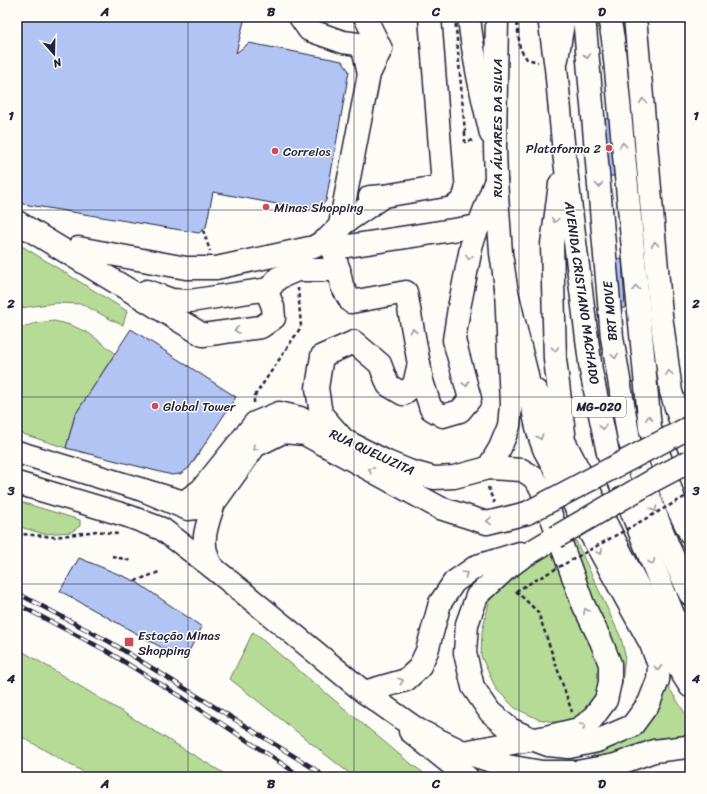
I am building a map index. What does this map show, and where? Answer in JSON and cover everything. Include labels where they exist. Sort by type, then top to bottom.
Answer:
[{"type":"main road","points":[[300,17],[309,30],[342,42],[358,44],[364,52],[369,74]]},
{"type":"main road","points":[[365,17],[381,48],[369,74],[334,256],[340,270],[342,286],[351,302],[406,292],[422,381],[431,409],[443,416],[460,412],[470,399],[454,340],[472,243],[496,180]]},
{"type":"main road","points":[[345,199],[384,196],[443,186],[430,17]]},
{"type":"main road","points":[[469,17],[478,75],[495,147]]},
{"type":"main road","name":"RUA ÁLVARES DA SILVA","points":[[497,17],[495,147],[496,180],[501,253],[506,287]]},
{"type":"main road","name":"AVENIDA CRISTIANO MACHADO","points":[[549,17],[591,371],[608,453],[675,619],[690,645]]},
{"type":"main road","name":"AVENIDA CRISTIANO MACHADO","points":[[556,68],[564,17]]},
{"type":"main road","name":"BRT MOVE","points":[[584,17],[612,337],[630,440],[655,513],[690,594]]},
{"type":"main road","points":[[609,17],[613,39],[650,428],[676,505],[690,533]]},
{"type":"main road","points":[[635,17],[661,315],[671,392],[690,451]]},
{"type":"main road","points":[[564,153],[552,244],[555,359],[565,443]]},
{"type":"main road","points":[[78,248],[180,267],[216,268],[314,247],[327,239],[340,226],[384,196]]},
{"type":"main road","points":[[17,206],[132,284],[151,293],[172,300],[190,301],[269,289]]},
{"type":"main road","points":[[17,222],[203,335],[262,327],[268,323],[274,318],[273,307],[268,294],[269,289],[278,278],[297,270],[340,270]]},
{"type":"main road","points":[[335,248],[479,226]]},
{"type":"main road","points":[[506,287],[537,427],[545,451],[651,644],[659,665],[658,680],[649,703],[632,726],[597,741],[569,747],[548,744],[532,739],[510,729],[490,712],[473,687],[465,653],[467,624],[477,596],[505,570],[521,558],[549,541],[654,480],[690,462]]},
{"type":"main road","points":[[485,468],[500,448],[509,426],[511,405],[506,287]]},
{"type":"main road","points":[[344,440],[321,414],[317,388],[322,356],[354,342],[380,364],[388,385],[403,394],[414,385],[419,363]]},
{"type":"main road","points":[[526,372],[565,443],[690,686]]},
{"type":"main road","name":"RUA QUELUZITA","points":[[211,496],[255,423],[279,413],[300,418],[387,462],[434,478],[454,477],[485,468],[522,470],[533,477],[541,488],[583,604],[601,641],[610,664],[610,682],[606,700],[592,719],[579,728]]},
{"type":"main road","points":[[17,452],[143,490],[188,509],[206,507],[211,496],[255,446],[283,432],[305,434],[440,508],[487,523],[527,513],[690,427]]},
{"type":"main road","points":[[17,483],[128,516],[162,529],[212,567],[466,777]]},
{"type":"main road","points":[[211,496],[204,538],[206,554],[212,567]]},
{"type":"main road","points":[[364,692],[406,680],[419,668],[427,651],[440,603],[454,582],[477,566],[549,541]]},
{"type":"main road","points":[[364,692],[418,730],[463,752],[507,766],[542,772],[577,772],[615,765],[654,751],[690,747]]},
{"type":"main road","points":[[463,752],[546,737],[579,728]]},
{"type":"path","points":[[455,17],[465,132]]},
{"type":"path","points":[[516,17],[520,49],[527,58],[556,68]]},
{"type":"path","points":[[255,423],[254,397],[301,328],[297,270]]},
{"type":"path","points":[[485,468],[501,520]]},
{"type":"path","points":[[579,728],[538,612],[516,591],[690,494]]},
{"type":"path","points":[[17,532],[21,534],[55,537],[97,531],[119,534]]},
{"type":"path","points":[[112,556],[131,561]]},
{"type":"path","points":[[135,581],[159,572]]},
{"type":"green space","points":[[17,243],[127,311],[123,325],[82,304],[55,303],[21,308],[17,310]]},
{"type":"green space","points":[[54,321],[71,325],[90,334],[115,353],[75,415],[66,448],[17,432],[17,329],[36,323]]},
{"type":"green space","points":[[17,501],[80,520],[80,526],[71,532],[44,534],[17,526]]},
{"type":"green space","points":[[576,541],[621,638],[625,655],[622,685],[599,714],[571,725],[538,719],[515,708],[496,689],[481,656],[482,632],[489,603],[504,581],[520,569]]},
{"type":"green space","points":[[253,632],[406,760],[429,777],[354,777],[230,679]]},
{"type":"green space","points":[[17,648],[230,777],[93,777],[17,734]]},
{"type":"green space","points":[[664,680],[690,721],[690,736],[686,735],[654,739],[611,757],[589,758],[630,734]]},
{"type":"building","points":[[17,17],[245,17],[236,53],[249,43],[342,61],[349,71],[326,201],[314,211],[213,192],[206,227],[199,233],[17,203]]},
{"type":"building","name":"Plataforma 2","points":[[603,119],[612,119],[616,176],[607,176]]},
{"type":"building","points":[[622,259],[625,308],[616,309],[613,260]]},
{"type":"building","name":"Global Tower","points":[[131,329],[236,397],[189,468],[180,474],[172,475],[66,448],[75,415]]},
{"type":"building","name":"Estação Minas Shopping","points":[[79,558],[135,581],[202,627],[184,660],[60,591]]},
{"type":"railway","points":[[17,593],[110,642],[313,768],[324,777]]},
{"type":"railway","points":[[17,604],[105,650],[183,698],[302,777]]},
{"type":"place","name":"Plataforma 2","points":[[609,148]]},
{"type":"place","name":"Correios","points":[[275,151]]},
{"type":"place","name":"Minas Shopping","points":[[266,207]]},
{"type":"place","name":"Global Tower","points":[[155,406]]},
{"type":"place","name":"Estação Minas Shopping","points":[[129,642]]}]
